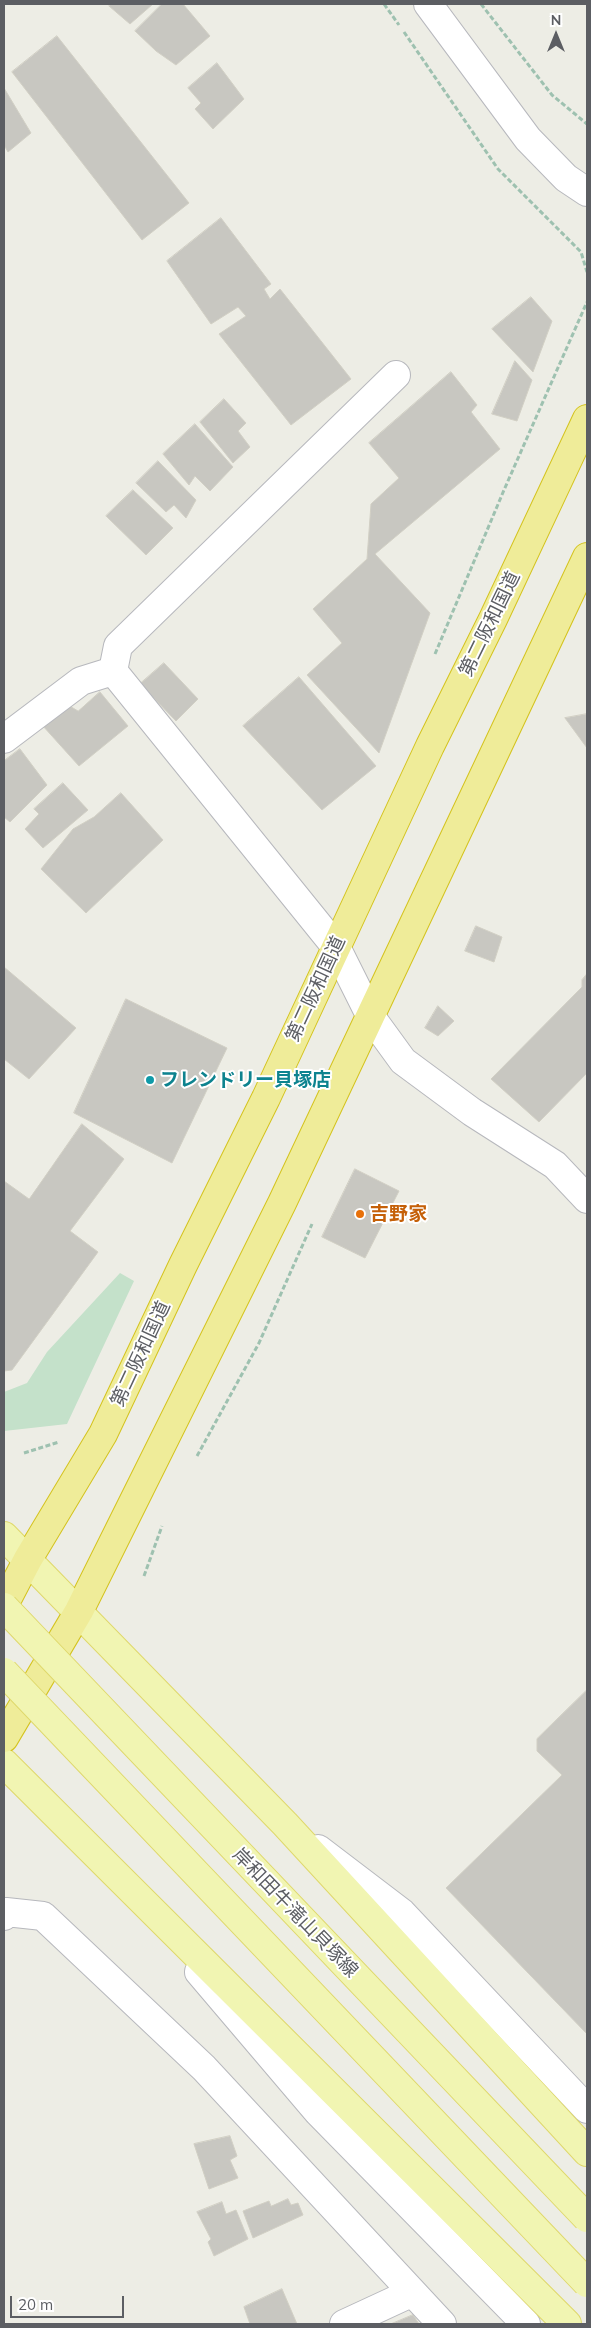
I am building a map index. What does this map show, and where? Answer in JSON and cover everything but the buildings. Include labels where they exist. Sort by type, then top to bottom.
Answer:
[{"type":"highway","name":"第二阪和国道","points":[[4,1606],[28,1559],[103,1434],[183,1265],[266,1098],[587,420]]},
{"type":"highway","points":[[4,1738],[79,1611],[277,1212],[371,1017],[587,557]]},
{"type":"main road","points":[[4,1536],[285,1824],[587,2152]]},
{"type":"main road","name":"岸和田牛滝山貝塚線","points":[[4,1606],[587,2218]]},
{"type":"main road","points":[[4,1672],[587,2283]]},
{"type":"main road","points":[[4,1763],[567,2324]]},
{"type":"street","points":[[428,4],[528,139],[566,178],[587,192]]},
{"type":"street","points":[[113,671],[118,646],[396,375]]},
{"type":"street","points":[[4,739],[81,681],[113,671]]},
{"type":"street","points":[[113,671],[336,947],[371,1017],[403,1062],[472,1112],[555,1165],[587,1199]]},
{"type":"street","points":[[285,1824],[402,1913],[587,2109]]},
{"type":"street","points":[[128,1888],[318,2112],[526,2324]]},
{"type":"street","points":[[4,1916],[6,1912],[43,1916],[204,2068],[411,2293],[442,2324]]},
{"type":"street","points":[[344,2324],[411,2293]]},
{"type":"path","points":[[384,4],[498,169],[581,252],[587,272]]},
{"type":"path","points":[[481,4],[552,95],[587,124]]},
{"type":"path","points":[[435,655],[504,490],[587,302]]},
{"type":"path","points":[[192,1464],[259,1343],[315,1218]]},
{"type":"path","points":[[144,1576],[162,1524]]},
{"type":"green space","points":[[120,1273],[134,1281],[67,1424],[4,1431],[4,1392],[27,1383],[47,1352]]},
{"type":"place","name":"フレンドリー貝塚店","points":[[150,1080]]},
{"type":"place","name":"吉野家","points":[[360,1214]]}]
